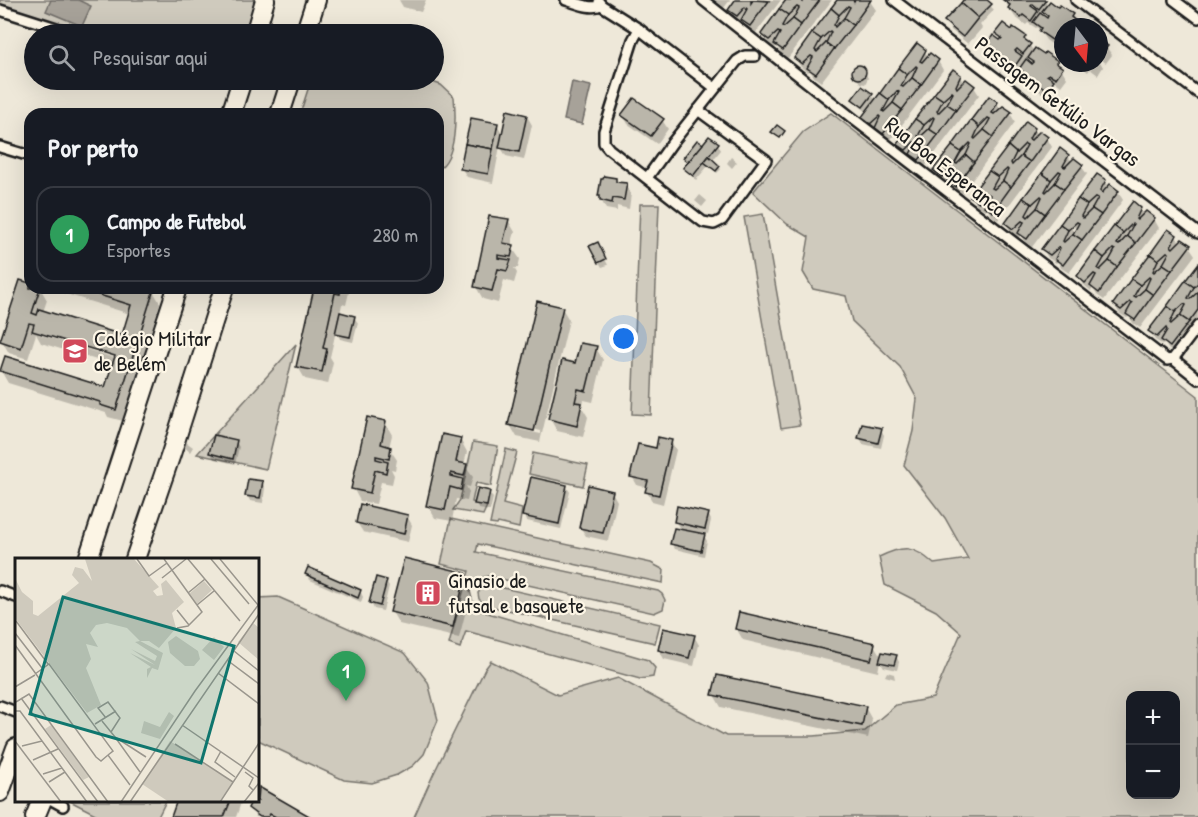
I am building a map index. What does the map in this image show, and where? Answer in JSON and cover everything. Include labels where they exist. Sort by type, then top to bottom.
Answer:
[{"type":"highway","points":[[258,24],[265,0]]},
{"type":"highway","points":[[308,24],[316,0]]},
{"type":"highway","points":[[233,108],[239,90]]},
{"type":"highway","points":[[282,108],[288,90]]},
{"type":"highway","points":[[87,558],[175,294]]},
{"type":"highway","points":[[135,558],[222,294]]},
{"type":"highway","points":[[0,791],[15,751]]},
{"type":"highway","points":[[35,817],[42,802]]},
{"type":"street","points":[[566,0],[590,7],[597,7],[599,2],[639,29],[715,88]]},
{"type":"street","name":"Rua Boa Esperanca","points":[[703,0],[856,121],[1198,379]]},
{"type":"street","name":"Passagem Getúlio Vargas","points":[[894,0],[1198,233]]},
{"type":"street","points":[[1076,0],[1198,93]]},
{"type":"street","points":[[1174,0],[1198,18]]},
{"type":"street","points":[[0,10],[44,24]]},
{"type":"street","points":[[639,29],[633,40],[603,139],[609,149],[703,222],[714,224],[722,220],[766,160],[698,110]]},
{"type":"street","points":[[647,178],[736,61],[745,56],[755,57]]},
{"type":"street","points":[[0,147],[24,154]]},
{"type":"street","points":[[1170,360],[1198,326]]},
{"type":"street","points":[[0,591],[15,597]]},
{"type":"street","points":[[0,706],[15,712]]},
{"type":"street","points":[[54,802],[63,806]]},
{"type":"shaded area","points":[[0,0],[265,0],[258,24],[48,24],[0,9]]},
{"type":"shaded area","points":[[51,0],[78,0],[91,6],[83,24],[77,24],[46,11]]},
{"type":"shaded area","points":[[572,82],[591,86],[582,124],[564,120]]},
{"type":"shaded area","points":[[444,88],[454,97],[452,146],[444,164],[444,108],[302,108],[308,90],[444,90]]},
{"type":"shaded area","points":[[831,113],[1198,396],[1198,817],[414,817],[485,669],[491,661],[558,695],[618,678],[726,736],[814,736],[865,731],[896,705],[933,698],[961,633],[936,611],[885,585],[879,557],[895,550],[908,549],[920,553],[934,564],[968,559],[945,518],[904,465],[913,431],[917,399],[900,367],[852,321],[846,296],[813,289],[803,272],[809,237],[787,224],[753,192],[803,132]]},
{"type":"shaded area","points":[[640,204],[659,204],[651,415],[632,414]]},
{"type":"shaded area","points":[[763,214],[800,425],[781,428],[744,217]]},
{"type":"shaded area","points":[[296,344],[266,469],[197,454]]},
{"type":"shaded area","points":[[473,442],[498,446],[491,486],[476,483],[472,502],[487,506],[483,515],[453,510],[460,500]]},
{"type":"shaded area","points":[[506,449],[517,452],[503,504],[522,509],[519,528],[498,523],[497,525],[490,524]]},
{"type":"shaded area","points":[[533,453],[588,465],[583,486],[529,474]]},
{"type":"shaded area","points":[[451,519],[651,563],[664,570],[663,583],[478,544],[476,552],[658,591],[665,600],[663,609],[654,613],[488,576],[480,578],[470,591],[473,603],[478,610],[648,660],[655,668],[653,677],[640,679],[466,631],[460,648],[449,644],[469,571],[441,564]]},
{"type":"shaded area","points":[[486,584],[660,624],[655,643],[485,605],[479,599],[478,593]]},
{"type":"shaded area","points":[[278,597],[405,653],[428,682],[438,720],[424,754],[413,766],[397,775],[372,783],[344,780],[260,741],[260,598]]},
{"type":"shaded area","points":[[72,802],[166,802],[158,817],[101,817]]},
{"type":"building","points":[[735,0],[751,0],[751,3],[753,0],[769,1],[750,26],[741,20],[747,9],[745,7],[737,16],[728,10]]},
{"type":"building","points":[[786,0],[802,0],[803,2],[804,0],[820,0],[801,25],[793,19],[799,8],[797,7],[788,15],[779,9]]},
{"type":"building","points":[[837,0],[853,0],[854,2],[855,0],[871,0],[853,25],[844,18],[850,7],[848,6],[839,15],[831,8]]},
{"type":"building","points":[[963,0],[987,0],[992,4],[978,18],[961,3]]},
{"type":"building","points":[[1003,0],[1046,0],[1039,9],[1033,4],[1031,6],[1038,11],[1031,21],[1008,8],[1010,5]]},
{"type":"building","points":[[1050,1],[1073,14],[1072,18],[1054,18],[1054,38],[1052,40],[1039,31],[1041,28],[1033,22],[1040,13],[1047,18],[1048,16],[1042,11]]},
{"type":"building","points":[[961,3],[978,18],[963,37],[944,21]]},
{"type":"building","points":[[831,8],[839,15],[835,27],[844,18],[853,25],[834,49],[826,43],[830,31],[821,39],[812,33]]},
{"type":"building","points":[[779,9],[788,15],[782,26],[784,27],[793,19],[801,25],[783,50],[774,44],[780,33],[778,32],[769,40],[761,34]]},
{"type":"building","points":[[1003,23],[1026,36],[1024,39],[1031,44],[1023,54],[1017,49],[1015,51],[1022,56],[1015,66],[993,53],[995,50],[987,44],[993,35],[1000,40],[1002,38],[995,33]]},
{"type":"building","points":[[812,33],[821,39],[815,50],[817,52],[826,43],[834,49],[816,74],[807,68],[813,57],[811,56],[802,64],[794,58]]},
{"type":"building","points":[[917,43],[926,50],[920,61],[922,62],[930,53],[939,60],[921,85],[912,78],[916,66],[907,75],[898,68]]},
{"type":"building","points":[[1035,48],[1054,58],[1054,72],[1060,72],[1056,78],[1047,75],[1054,80],[1047,90],[1039,84],[1037,87],[1019,69],[1026,59],[1032,64],[1034,62],[1028,58]]},
{"type":"building","points":[[856,65],[862,65],[866,72],[862,79],[856,79],[852,75],[852,69]]},
{"type":"building","points":[[898,68],[907,75],[901,86],[903,87],[912,78],[921,85],[902,110],[893,103],[899,92],[897,91],[889,100],[880,93]]},
{"type":"building","points":[[953,69],[961,75],[957,88],[966,79],[975,86],[956,110],[947,104],[952,92],[943,100],[934,94]]},
{"type":"building","points":[[862,86],[873,94],[863,107],[852,99]]},
{"type":"building","points":[[880,93],[889,100],[884,112],[893,103],[902,110],[883,134],[875,128],[879,116],[870,124],[861,118]]},
{"type":"building","points":[[934,94],[943,100],[938,113],[947,104],[956,110],[938,135],[929,129],[933,117],[924,125],[915,119]]},
{"type":"building","points":[[989,96],[998,102],[992,113],[994,114],[1003,106],[1012,112],[993,137],[984,130],[990,119],[988,118],[979,127],[971,120]]},
{"type":"building","points":[[634,98],[664,119],[651,136],[621,115]]},
{"type":"building","points":[[507,110],[527,115],[519,152],[499,148]]},
{"type":"building","points":[[471,118],[498,123],[493,149],[465,144]]},
{"type":"building","points":[[915,119],[924,125],[918,136],[920,137],[929,129],[938,135],[919,160],[910,154],[916,143],[914,142],[906,150],[897,144]]},
{"type":"building","points":[[971,120],[979,127],[975,139],[984,130],[993,137],[974,162],[966,155],[970,143],[961,152],[952,146]]},
{"type":"building","points":[[1026,121],[1035,128],[1029,139],[1031,140],[1040,131],[1048,137],[1030,162],[1021,156],[1027,145],[1025,144],[1016,153],[1008,146]]},
{"type":"building","points":[[777,125],[785,131],[780,138],[771,132]]},
{"type":"building","points":[[709,136],[719,143],[693,176],[683,168]]},
{"type":"building","points":[[697,140],[703,144],[688,162],[683,158]]},
{"type":"building","points":[[465,144],[493,149],[488,174],[460,169]]},
{"type":"building","points":[[952,146],[961,152],[955,163],[957,164],[966,155],[974,162],[956,187],[947,180],[953,169],[951,168],[942,177],[933,170]]},
{"type":"building","points":[[1008,146],[1016,153],[1012,165],[1021,156],[1030,162],[1011,187],[1003,181],[1007,169],[998,177],[989,171]]},
{"type":"building","points":[[1060,148],[1069,155],[1063,166],[1065,167],[1074,158],[1083,165],[1064,189],[1055,183],[1061,172],[1059,171],[1051,180],[1042,173]]},
{"type":"building","points":[[709,156],[720,166],[716,171],[704,162]]},
{"type":"building","points":[[989,171],[998,177],[992,188],[994,189],[1003,181],[1011,187],[993,212],[984,206],[990,195],[988,194],[979,202],[970,196]]},
{"type":"building","points":[[1042,173],[1051,180],[1046,192],[1055,183],[1064,189],[1045,214],[1037,208],[1041,196],[1032,204],[1023,198]]},
{"type":"building","points":[[1097,174],[1106,180],[1100,191],[1102,193],[1110,184],[1119,191],[1101,215],[1092,209],[1098,198],[1096,197],[1087,205],[1078,199]]},
{"type":"building","points":[[604,176],[616,178],[616,182],[627,183],[624,200],[613,198],[612,203],[600,200],[598,196],[601,179]]},
{"type":"building","points":[[1023,198],[1032,204],[1026,215],[1028,217],[1037,208],[1045,214],[1027,239],[1018,233],[1024,222],[1022,221],[1013,229],[1005,223]]},
{"type":"building","points":[[1078,199],[1087,205],[1081,216],[1083,218],[1092,209],[1101,215],[1082,240],[1073,234],[1079,223],[1077,222],[1068,230],[1060,224]]},
{"type":"building","points":[[1133,201],[1141,208],[1137,220],[1146,211],[1155,218],[1136,243],[1127,236],[1132,224],[1123,233],[1114,226]]},
{"type":"building","points":[[489,216],[509,219],[503,243],[514,245],[511,257],[498,255],[498,258],[511,260],[507,271],[498,269],[492,291],[474,287]]},
{"type":"building","points":[[1060,224],[1068,230],[1064,242],[1073,234],[1082,240],[1063,265],[1055,259],[1059,247],[1050,255],[1041,249]]},
{"type":"building","points":[[1114,226],[1123,233],[1117,244],[1119,245],[1127,236],[1136,243],[1117,267],[1109,261],[1115,250],[1113,249],[1104,258],[1095,251]]},
{"type":"building","points":[[1168,229],[1177,235],[1171,246],[1173,248],[1182,239],[1191,245],[1172,270],[1163,264],[1169,253],[1167,252],[1158,260],[1150,254]]},
{"type":"building","points":[[598,242],[606,259],[598,263],[589,246]]},
{"type":"building","points":[[1095,251],[1104,258],[1098,269],[1100,270],[1109,261],[1117,267],[1099,293],[1090,286],[1096,275],[1094,274],[1085,283],[1077,276]]},
{"type":"building","points":[[1150,254],[1158,260],[1154,272],[1163,264],[1172,270],[1153,295],[1145,289],[1149,277],[1140,285],[1131,279]]},
{"type":"building","points":[[1198,264],[1198,283],[1194,287],[1185,281]]},
{"type":"building","points":[[1131,279],[1140,285],[1134,296],[1136,297],[1145,289],[1153,295],[1135,320],[1126,314],[1132,303],[1130,302],[1121,310],[1113,304]]},
{"type":"building","points":[[20,280],[24,281],[24,294],[38,294],[32,313],[37,315],[39,309],[122,335],[131,305],[96,294],[152,294],[116,410],[100,405],[100,402],[0,371],[5,356],[105,387],[115,356],[32,331],[34,324],[29,323],[21,348],[0,341]]},
{"type":"building","points":[[1185,281],[1194,287],[1188,298],[1190,299],[1198,292],[1198,310],[1189,322],[1180,316],[1186,305],[1184,304],[1175,312],[1167,306]]},
{"type":"building","points":[[313,294],[335,294],[323,348],[327,349],[322,372],[296,367]]},
{"type":"building","points":[[537,301],[563,307],[534,431],[508,425]]},
{"type":"building","points":[[1167,306],[1175,312],[1171,324],[1180,316],[1189,322],[1170,347],[1161,340],[1166,328],[1157,337],[1148,331]]},
{"type":"building","points":[[340,312],[355,316],[350,337],[335,334]]},
{"type":"building","points":[[580,343],[597,346],[586,391],[578,389],[575,402],[582,403],[577,426],[548,419],[562,360],[575,363]]},
{"type":"building","points":[[367,417],[386,421],[381,444],[391,447],[389,459],[376,456],[376,459],[388,462],[386,473],[375,470],[370,493],[351,489]]},
{"type":"building","points":[[862,424],[882,428],[878,443],[858,438]]},
{"type":"building","points":[[442,434],[461,438],[456,462],[467,464],[464,476],[451,473],[451,476],[463,479],[461,490],[450,487],[445,510],[426,506]]},
{"type":"building","points":[[214,435],[237,440],[233,459],[209,453]]},
{"type":"building","points":[[658,437],[672,440],[659,495],[645,492],[648,481],[630,477],[638,444],[656,448]]},
{"type":"building","points":[[531,477],[567,485],[559,524],[522,516]]},
{"type":"building","points":[[248,479],[263,481],[260,498],[245,496]]},
{"type":"building","points":[[588,485],[613,491],[603,533],[579,528]]},
{"type":"building","points":[[478,488],[490,491],[487,506],[474,504]]},
{"type":"building","points":[[360,504],[408,515],[404,534],[356,523]]},
{"type":"building","points":[[677,506],[709,513],[705,529],[674,522]]},
{"type":"building","points":[[674,528],[705,534],[701,551],[670,544]]},
{"type":"building","name":"Ginasio de futsal e basquete","points":[[404,558],[466,573],[453,627],[390,612]]},
{"type":"building","points":[[308,567],[361,590],[358,598],[305,574]]},
{"type":"building","points":[[376,577],[387,580],[380,606],[369,603]]},
{"type":"building","points":[[739,612],[875,643],[871,660],[735,629]]},
{"type":"building","points":[[663,628],[695,635],[689,658],[658,650]]},
{"type":"building","points":[[882,652],[897,655],[894,665],[879,662]]},
{"type":"building","points":[[717,675],[866,706],[862,726],[712,695]]},
{"type":"building","points":[[260,788],[311,817],[276,817],[270,814],[268,817],[260,817],[248,808],[251,802],[260,802]]},
{"type":"building","points":[[176,802],[230,802],[224,817],[171,817]]},
{"type":"place","name":"Colégio Militar de Belém","points":[[75,351]]},
{"type":"place","name":"Ginasio de futsal e basquete","points":[[428,593]]},
{"type":"place","name":"Campo de Futebol","points":[[346,701]]}]
